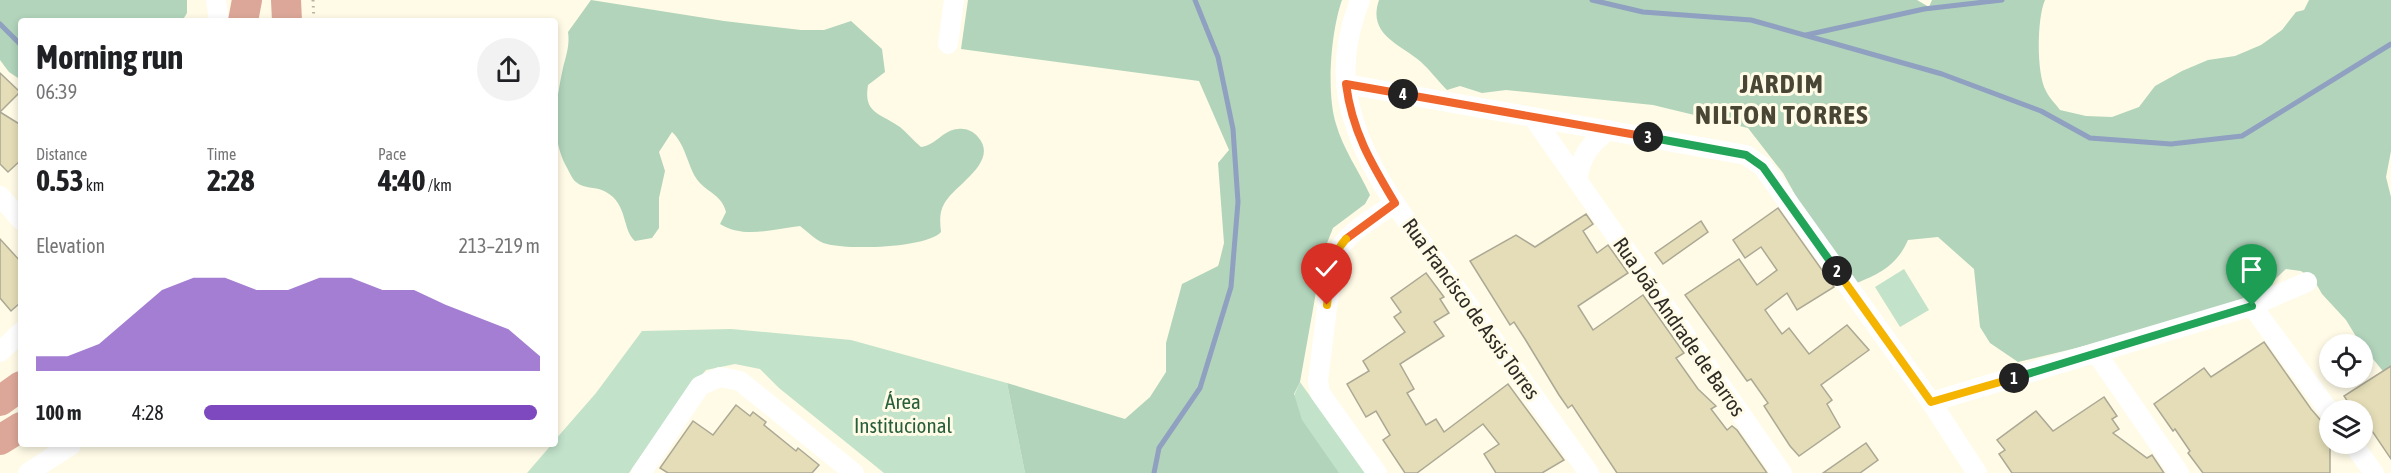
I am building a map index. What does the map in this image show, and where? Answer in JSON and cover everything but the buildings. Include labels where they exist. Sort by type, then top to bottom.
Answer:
[{"type":"main road","points":[[244,18],[247,0]]},
{"type":"main road","points":[[286,0],[287,18]]},
{"type":"main road","points":[[0,401],[18,388]]},
{"type":"main road","points":[[0,440],[18,429]]},
{"type":"street","points":[[216,0],[219,18]]},
{"type":"street","points":[[948,44],[954,0]]},
{"type":"street","name":"Rua Francisco de Assis Torres","points":[[1360,0],[1347,44],[1346,84],[1349,106],[1366,155],[1395,203],[1588,473]]},
{"type":"street","points":[[1346,84],[1746,155],[1763,167],[1931,402],[1977,473]]},
{"type":"street","name":"Rua João Andrade de Barros","points":[[1533,117],[1782,473]]},
{"type":"street","points":[[1576,180],[1580,161],[1593,141],[1609,130]]},
{"type":"street","points":[[0,196],[18,217]]},
{"type":"street","points":[[1377,473],[1320,393],[1318,381],[1333,260],[1339,246],[1347,237],[1395,203]]},
{"type":"street","points":[[1931,402],[2252,306],[2307,282]]},
{"type":"street","points":[[2252,306],[2321,400]]},
{"type":"street","points":[[0,352],[18,335]]},
{"type":"street","points":[[0,352],[18,341]]},
{"type":"street","points":[[2097,354],[2179,473]]},
{"type":"street","points":[[641,473],[700,386],[720,377],[740,381],[854,473]]},
{"type":"street","points":[[28,473],[68,447]]},
{"type":"street","points":[[2360,454],[2374,473]]},
{"type":"path","points":[[313,0],[314,18]]},
{"type":"green space","points":[[0,0],[187,0],[187,13],[184,18],[18,18],[18,78],[9,72],[0,60]]},
{"type":"green space","points":[[591,0],[724,21],[801,30],[824,30],[851,21],[882,49],[885,72],[868,85],[868,102],[875,112],[900,127],[921,147],[953,130],[969,130],[978,137],[983,146],[983,155],[973,173],[944,204],[940,221],[941,232],[933,237],[887,246],[837,246],[820,241],[800,226],[749,232],[729,229],[720,224],[726,212],[724,206],[696,178],[680,142],[672,132],[659,152],[665,171],[659,198],[659,228],[652,238],[635,241],[613,197],[602,190],[587,187],[573,179],[561,155],[558,143],[558,97],[568,46],[568,32]]},
{"type":"green space","points":[[968,0],[1342,0],[1335,28],[1331,62],[1333,111],[1343,142],[1370,195],[1365,204],[1333,228],[1323,253],[1300,382],[1294,394],[1302,420],[1339,473],[1025,473],[1007,383],[1125,419],[1150,397],[1166,372],[1166,343],[1182,284],[1218,266],[1219,263],[1224,243],[1218,163],[1229,150],[1199,81],[961,49]]},
{"type":"green space","points":[[1379,0],[1917,0],[1929,7],[1932,0],[2045,0],[2040,19],[2039,59],[2047,94],[2060,110],[2086,116],[2112,117],[2139,107],[2155,86],[2182,71],[2208,60],[2235,56],[2261,45],[2282,30],[2296,12],[2304,10],[2309,0],[2391,0],[2391,151],[2386,177],[2391,197],[2391,381],[2373,359],[2373,334],[2355,334],[2346,320],[2322,294],[2314,280],[2301,271],[2286,269],[2260,293],[2097,343],[2018,362],[1990,343],[1980,327],[1974,269],[1938,237],[1908,240],[1893,262],[1874,276],[1857,283],[1807,216],[1783,173],[1748,128],[1653,105],[1506,90],[1482,93],[1460,86],[1447,90],[1421,62],[1395,44],[1381,30],[1376,12]]},
{"type":"green space","points":[[1904,269],[1929,310],[1900,327],[1875,287]]},
{"type":"green space","name":"Área Institucional","points":[[731,329],[851,340],[1007,383],[1025,473],[884,473],[779,388],[760,369],[735,364],[706,370],[680,400],[629,473],[527,473],[549,447],[558,447],[558,437],[596,393],[642,331]]},
{"type":"green space","points":[[1300,382],[1365,473],[1268,473],[1270,451]]},
{"type":"waterway","points":[[1154,473],[1159,448],[1200,388],[1231,287],[1238,202],[1233,129],[1218,57],[1195,0]]},
{"type":"waterway","points":[[1592,0],[1643,12],[1751,20],[1942,74],[2041,111],[2090,138],[2171,144],[2242,136],[2391,44]]},
{"type":"waterway","points":[[1806,35],[1924,9],[2002,0]]},
{"type":"waterway","points":[[0,24],[18,42]]},
{"type":"district","name":"JARDIM NILTON TORRES","points":[[1782,100]]},
{"type":"route","points":[[1327,305],[1333,260],[1339,246],[1347,237],[1395,203],[1366,155],[1349,106],[1346,84],[1746,155],[1755,159],[1931,402],[2252,306]]}]
